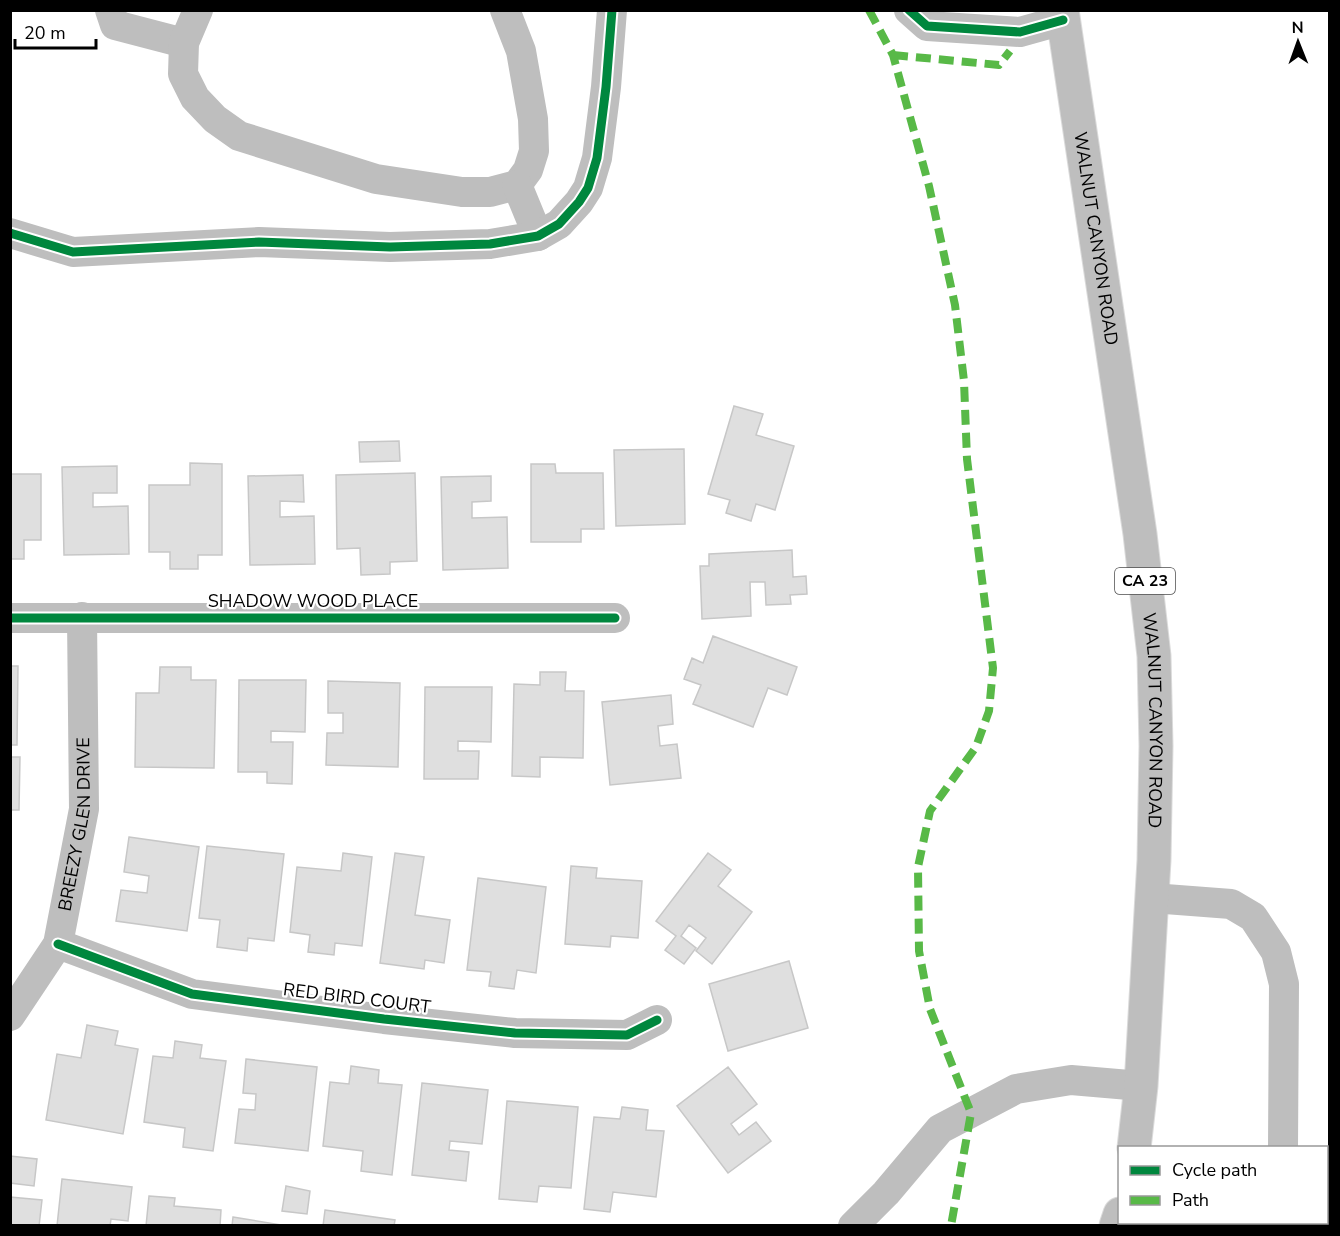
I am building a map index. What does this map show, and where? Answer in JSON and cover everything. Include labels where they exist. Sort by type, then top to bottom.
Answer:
[{"type":"main road","name":"WALNUT CANYON ROAD","points":[[1063,15],[1140,534],[1154,656],[1156,746],[1152,898],[1141,1086],[1134,1146]]},
{"type":"street","points":[[110,10],[115,25],[184,43]]},
{"type":"street","points":[[198,10],[184,43],[183,74],[195,98],[215,119],[239,136],[376,179],[462,192],[490,192],[518,186],[528,170],[534,151],[533,119],[521,51],[505,10]]},
{"type":"street","points":[[10,233],[74,252],[259,242],[390,247],[490,244],[538,236],[559,224],[588,188],[597,158],[612,10]]},
{"type":"street","points":[[909,10],[927,26],[1020,32],[1063,15]]},
{"type":"street","points":[[518,186],[538,236]]},
{"type":"street","name":"BREEZY GLEN DRIVE","points":[[10,1016],[58,944],[84,809],[82,617]]},
{"type":"street","name":"SHADOW WOOD PLACE","points":[[10,618],[615,618]]},
{"type":"street","points":[[1152,898],[1230,904],[1253,917],[1276,952],[1284,984],[1283,1146]]},
{"type":"street","name":"RED BIRD COURT","points":[[58,944],[192,994],[372,1017],[515,1033],[627,1035],[657,1020]]},
{"type":"street","points":[[852,1226],[886,1193],[940,1129],[1016,1089],[1071,1080],[1141,1086]]},
{"type":"building","points":[[734,406],[763,414],[756,435],[794,446],[775,510],[756,504],[751,521],[726,513],[730,500],[708,494]]},
{"type":"building","points":[[399,441],[400,461],[360,462],[359,442]]},
{"type":"building","points":[[684,449],[685,524],[616,526],[614,450]]},
{"type":"building","points":[[190,463],[222,464],[222,555],[198,555],[198,569],[170,569],[170,552],[149,552],[149,485],[190,485]]},
{"type":"building","points":[[531,464],[555,464],[556,473],[603,473],[604,529],[581,529],[581,542],[531,542]]},
{"type":"building","points":[[117,466],[117,493],[93,493],[93,507],[128,506],[129,554],[64,555],[62,467]]},
{"type":"building","points":[[415,473],[417,561],[390,562],[390,574],[361,575],[360,548],[337,549],[336,475]]},
{"type":"building","points":[[10,474],[41,474],[41,540],[24,540],[24,559],[10,559]]},
{"type":"building","points":[[303,475],[304,502],[280,501],[280,517],[314,516],[315,564],[250,565],[248,476]]},
{"type":"building","points":[[491,476],[491,501],[472,502],[472,518],[507,517],[508,568],[443,570],[441,477]]},
{"type":"building","points":[[792,550],[793,577],[806,576],[807,594],[790,595],[791,604],[766,605],[765,582],[750,582],[751,616],[702,619],[700,566],[709,566],[709,554]]},
{"type":"building","points":[[713,636],[797,667],[787,695],[768,688],[753,727],[693,704],[701,685],[684,679],[692,658],[703,663]]},
{"type":"building","points":[[10,666],[18,666],[17,745],[10,745]]},
{"type":"building","points":[[160,667],[191,667],[191,680],[216,680],[214,768],[135,767],[136,693],[159,693]]},
{"type":"building","points":[[540,672],[566,672],[565,691],[584,691],[583,758],[540,757],[540,777],[512,776],[514,684],[540,685]]},
{"type":"building","points":[[239,680],[306,680],[305,732],[271,731],[271,742],[293,742],[292,784],[267,783],[267,772],[238,772]]},
{"type":"building","points":[[328,681],[400,683],[398,767],[326,765],[327,733],[343,733],[343,713],[328,713]]},
{"type":"building","points":[[425,687],[492,687],[491,742],[458,741],[458,751],[479,751],[478,779],[424,779]]},
{"type":"building","points":[[671,695],[673,724],[658,726],[660,746],[677,744],[681,778],[610,785],[602,702]]},
{"type":"building","points":[[10,757],[20,757],[19,810],[10,810]]},
{"type":"building","points":[[129,837],[199,847],[187,931],[116,921],[121,890],[147,893],[149,876],[124,872]]},
{"type":"building","points":[[207,846],[284,854],[274,941],[248,938],[247,951],[217,947],[220,920],[199,918]]},
{"type":"building","points":[[343,853],[372,857],[362,946],[335,943],[334,955],[308,952],[310,935],[290,932],[297,867],[341,871]]},
{"type":"building","points":[[395,853],[424,857],[415,915],[450,920],[444,963],[425,960],[424,969],[380,963]]},
{"type":"building","points":[[708,853],[731,870],[718,886],[752,912],[712,964],[696,951],[706,938],[689,925],[681,936],[696,948],[684,964],[665,950],[676,936],[656,921]]},
{"type":"building","points":[[571,866],[597,868],[596,878],[642,881],[638,938],[611,936],[610,947],[565,944]]},
{"type":"building","points":[[478,878],[546,887],[536,973],[517,970],[514,989],[489,986],[491,972],[467,970]]},
{"type":"building","points":[[789,961],[808,1028],[728,1051],[709,984]]},
{"type":"building","points":[[87,1025],[118,1031],[115,1045],[138,1049],[123,1134],[46,1120],[57,1054],[81,1058]]},
{"type":"building","points":[[175,1041],[202,1045],[200,1058],[226,1061],[213,1151],[183,1147],[185,1128],[144,1122],[153,1056],[173,1058]]},
{"type":"building","points":[[246,1059],[317,1067],[308,1151],[235,1143],[239,1109],[255,1110],[256,1094],[243,1093]]},
{"type":"building","points":[[351,1066],[379,1070],[378,1083],[402,1085],[392,1175],[361,1171],[363,1151],[323,1146],[330,1082],[349,1084]]},
{"type":"building","points":[[728,1067],[757,1104],[731,1124],[739,1135],[756,1122],[771,1141],[728,1173],[677,1106]]},
{"type":"building","points":[[422,1083],[488,1090],[482,1144],[450,1141],[449,1150],[469,1152],[466,1181],[412,1175]]},
{"type":"building","points":[[507,1101],[578,1107],[571,1188],[539,1186],[537,1202],[499,1199]]},
{"type":"building","points":[[622,1107],[648,1110],[646,1130],[664,1131],[656,1197],[613,1192],[610,1212],[584,1209],[594,1117],[620,1119]]},
{"type":"building","points":[[10,1156],[37,1159],[34,1186],[10,1183]]},
{"type":"building","points":[[62,1179],[132,1187],[128,1221],[111,1219],[110,1226],[57,1226]]},
{"type":"building","points":[[286,1186],[310,1191],[307,1214],[282,1211]]},
{"type":"building","points":[[149,1196],[175,1198],[174,1206],[221,1210],[220,1226],[146,1226]]},
{"type":"building","points":[[10,1197],[42,1200],[39,1226],[10,1226]]},
{"type":"building","points":[[325,1210],[395,1220],[394,1226],[323,1226]]},
{"type":"building","points":[[233,1217],[287,1226],[232,1226]]},
{"type":"marked path","points":[[869,10],[893,55],[929,186],[955,305],[964,381],[967,459],[993,668],[989,711],[976,747],[930,811],[918,867],[919,951],[930,1009],[971,1113],[951,1226]]},
{"type":"marked path","points":[[893,55],[999,65],[1010,51]]},
{"type":"cycle path","points":[[10,233],[73,252],[259,242],[390,247],[490,244],[538,236],[559,224],[588,188],[597,158],[612,10]]},
{"type":"cycle path","points":[[909,10],[927,26],[1020,32],[1063,20]]},
{"type":"cycle path","points":[[10,618],[615,618]]},
{"type":"cycle path","points":[[58,944],[192,994],[384,1019],[515,1033],[627,1035],[657,1020]]}]
